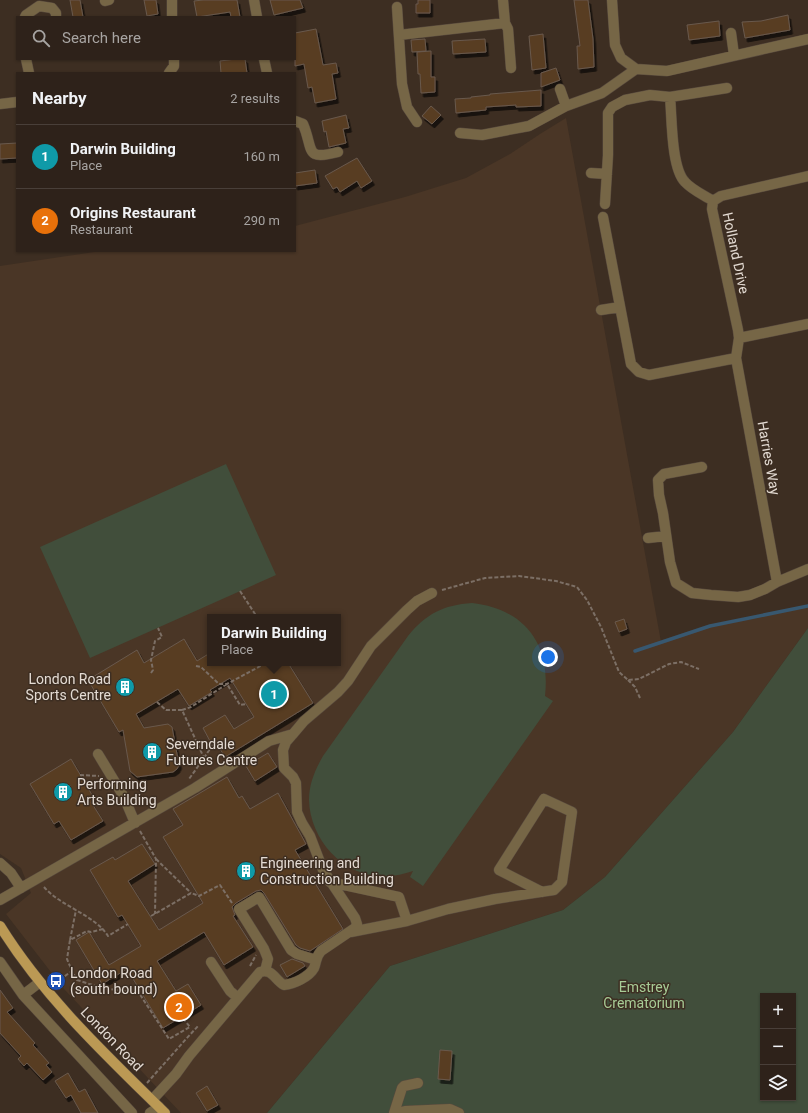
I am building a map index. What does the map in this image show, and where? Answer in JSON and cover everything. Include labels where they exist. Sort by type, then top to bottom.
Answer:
[{"type":"main road","name":"London Road","points":[[0,926],[8,939],[44,986],[86,1034],[158,1107]]},
{"type":"street","points":[[172,0],[172,16]]},
{"type":"street","points":[[254,0],[257,16]]},
{"type":"street","points":[[503,0],[505,23],[508,29],[511,68]]},
{"type":"street","points":[[612,0],[615,45],[621,58],[636,69],[667,71],[808,39]]},
{"type":"street","points":[[26,16],[39,6],[52,8],[56,13],[56,16]]},
{"type":"street","points":[[397,7],[402,84],[407,107],[417,122]]},
{"type":"street","points":[[399,35],[505,23]]},
{"type":"street","points":[[731,33],[734,55]]},
{"type":"street","points":[[28,60],[29,72]]},
{"type":"street","points":[[170,72],[174,66],[174,60]]},
{"type":"street","points":[[264,60],[267,72]]},
{"type":"street","points":[[460,133],[482,135],[529,126],[566,106],[602,93],[636,69]]},
{"type":"street","points":[[560,88],[566,106]]},
{"type":"street","points":[[605,204],[608,113],[612,107],[625,100],[650,96],[670,97],[690,95],[727,88]]},
{"type":"street","points":[[670,97],[675,157],[679,171],[684,182],[713,201]]},
{"type":"street","points":[[0,104],[16,102]]},
{"type":"street","points":[[296,122],[303,124],[314,155],[324,156],[338,152]]},
{"type":"street","points":[[591,173],[607,174]]},
{"type":"street","name":"Holland Drive","points":[[739,338],[712,210],[713,201],[721,196],[808,176]]},
{"type":"street","points":[[603,217],[631,364],[639,372],[649,375],[736,358]]},
{"type":"street","points":[[601,310],[620,307]]},
{"type":"street","points":[[739,338],[808,324]]},
{"type":"street","name":"Harries Way","points":[[739,338],[736,358],[777,582]]},
{"type":"street","points":[[702,467],[664,474],[658,480],[670,562],[676,583],[692,592],[738,597],[765,589],[777,582],[808,569]]},
{"type":"street","points":[[648,538],[666,536]]},
{"type":"street","points":[[150,1113],[158,1107],[176,1074],[189,1056],[260,972],[264,971],[274,975],[281,984],[289,984],[309,974],[315,966],[317,956],[322,951],[355,928],[357,924],[355,918],[323,870],[310,836],[297,812],[296,783],[284,768],[283,750],[286,742],[304,721],[338,692],[348,681],[372,646],[417,601],[432,594]]},
{"type":"street","points":[[0,900],[38,880],[195,788],[269,741],[293,734]]},
{"type":"street","points":[[98,754],[124,797],[135,823]]},
{"type":"street","points":[[351,932],[407,921],[448,909],[495,899],[542,892],[554,890],[562,882],[572,812],[544,799],[499,870],[542,892]]},
{"type":"street","points":[[0,864],[11,872],[21,888]]},
{"type":"street","points":[[330,882],[399,897],[407,921]]},
{"type":"street","points":[[264,971],[268,959],[264,949],[239,909],[258,897],[291,950],[297,954],[316,960]]},
{"type":"street","points":[[0,962],[23,995],[132,1113]]},
{"type":"street","points":[[211,962],[230,991],[238,998]]},
{"type":"street","points":[[23,995],[44,986]]},
{"type":"street","points":[[394,1113],[402,1088],[404,1086],[418,1083]]},
{"type":"street","points":[[398,1113],[405,1111],[450,1110],[459,1113]]},
{"type":"path","points":[[432,594],[455,585],[485,578],[519,576],[556,581],[577,587],[587,600],[601,628],[619,672],[635,687],[640,698]]},
{"type":"path","points":[[240,591],[255,614]]},
{"type":"path","points":[[151,673],[153,670],[151,660],[155,641],[162,637],[158,628]]},
{"type":"path","points":[[628,680],[639,678],[669,664],[681,662],[699,669]]},
{"type":"path","points":[[196,666],[201,667],[219,684],[227,684]]},
{"type":"path","points":[[157,702],[166,710],[182,710],[260,666]]},
{"type":"path","points":[[227,684],[240,705],[246,704]]},
{"type":"path","points":[[182,710],[204,758]]},
{"type":"path","points":[[186,783],[215,741]]},
{"type":"path","points":[[135,823],[156,859],[191,893],[199,896],[220,885],[234,906],[239,909]]},
{"type":"path","points":[[154,914],[156,859]]},
{"type":"path","points":[[38,880],[46,889],[103,929],[108,936],[128,924]]},
{"type":"path","points":[[150,916],[191,893]]},
{"type":"path","points":[[76,910],[67,959],[78,980],[102,988],[139,993],[169,1040],[190,1027],[182,1017]]},
{"type":"path","points":[[70,940],[87,931],[91,932],[103,929]]},
{"type":"path","points":[[248,970],[258,951],[258,939]]},
{"type":"path","points":[[44,986],[72,970]]},
{"type":"path","points":[[141,1090],[201,1024]]},
{"type":"shaded area","points":[[566,118],[661,642],[710,626],[808,606],[808,628],[733,732],[605,877],[563,910],[390,966],[267,1113],[181,1113],[64,989],[6,914],[31,893],[21,868],[0,854],[0,266],[94,252],[296,252],[296,226],[405,197],[466,178],[510,154]]},
{"type":"green space","points":[[226,464],[276,575],[90,658],[40,547]]},
{"type":"green space","points":[[472,603],[490,607],[506,613],[520,621],[530,632],[538,645],[543,660],[546,677],[545,696],[553,701],[423,886],[410,877],[413,871],[400,875],[386,876],[371,875],[356,871],[332,854],[316,829],[311,815],[309,800],[311,783],[315,772],[323,756],[415,628],[436,612],[452,606]]},
{"type":"green space","name":"Emstrey Crematorium","points":[[808,628],[808,1113],[267,1113],[390,966],[563,910],[605,877],[733,732]]},
{"type":"building","points":[[70,0],[80,0],[83,16],[73,16]]},
{"type":"building","points":[[144,0],[156,0],[158,14],[147,16]]},
{"type":"building","points":[[237,0],[240,16],[231,16],[230,12],[197,16],[194,1]]},
{"type":"building","points":[[270,0],[300,0],[303,8],[274,15]]},
{"type":"building","points":[[418,0],[430,0],[430,13],[416,13],[416,4],[418,4]]},
{"type":"building","points":[[574,0],[588,0],[593,39],[594,67],[578,69],[577,46],[580,46]]},
{"type":"building","points":[[788,15],[790,30],[745,38],[742,22],[761,21]]},
{"type":"building","points":[[719,21],[720,36],[689,40],[687,25]]},
{"type":"building","points":[[316,29],[323,65],[336,63],[338,73],[332,74],[336,99],[315,103],[312,87],[308,88],[304,64],[295,66],[296,33]]},
{"type":"building","points":[[543,34],[546,68],[532,70],[529,36]]},
{"type":"building","points":[[425,39],[426,51],[412,52],[411,40]]},
{"type":"building","points":[[485,39],[486,52],[453,54],[452,41]]},
{"type":"building","points":[[431,51],[431,77],[435,77],[435,92],[421,93],[417,52]]},
{"type":"building","points":[[245,60],[247,72],[221,72],[220,61]]},
{"type":"building","points":[[556,68],[560,80],[541,87],[541,73]]},
{"type":"building","points":[[541,90],[541,106],[516,107],[516,105],[486,107],[486,110],[456,113],[455,99],[471,98],[490,94]]},
{"type":"building","points":[[431,106],[441,115],[432,124],[422,116]]},
{"type":"building","points":[[346,115],[349,128],[343,129],[346,143],[329,147],[326,131],[324,132],[322,121]]},
{"type":"building","points":[[16,143],[16,158],[0,159],[0,144]]},
{"type":"building","points":[[357,158],[372,181],[361,188],[357,181],[340,192],[337,187],[333,189],[325,176]]},
{"type":"building","points":[[315,170],[317,183],[296,186],[296,173]]},
{"type":"building","points":[[624,619],[627,629],[619,632],[615,622]]},
{"type":"building","points":[[184,639],[197,661],[207,655],[207,666],[290,666],[313,703],[225,757],[215,741],[211,743],[203,728],[225,715],[234,729],[254,717],[230,678],[210,690],[212,692],[189,706],[178,689],[136,714],[144,728],[168,724],[172,727],[179,765],[173,772],[137,777],[130,771],[123,730],[119,732],[88,680],[137,650],[144,663]]},
{"type":"building","points":[[268,753],[277,767],[255,781],[246,766]]},
{"type":"building","name":"Performing Arts Building","points":[[71,759],[95,800],[91,802],[103,821],[71,840],[59,821],[54,824],[30,784]]},
{"type":"building","points":[[227,777],[239,798],[242,796],[250,809],[278,793],[306,844],[295,850],[343,929],[310,951],[300,948],[296,945],[264,893],[261,890],[256,891],[232,907],[235,915],[233,916],[253,947],[224,965],[204,932],[157,961],[176,991],[188,984],[201,1005],[163,1028],[127,969],[102,984],[76,940],[89,932],[109,965],[141,946],[122,915],[118,917],[90,870],[113,857],[115,860],[142,844],[155,864],[128,881],[159,930],[203,903],[163,837],[183,825],[173,809]]},
{"type":"building","points":[[292,959],[303,963],[305,966],[287,977],[280,965]]},
{"type":"building","points":[[0,990],[13,1008],[7,1012],[35,1043],[33,1045],[49,1063],[46,1065],[52,1072],[43,1080],[27,1063],[24,1066],[18,1059],[21,1056],[0,1033]]},
{"type":"building","points":[[440,1050],[452,1051],[450,1080],[438,1079]]},
{"type":"building","points":[[68,1073],[79,1092],[85,1089],[98,1113],[81,1113],[71,1095],[66,1098],[55,1081]]},
{"type":"building","points":[[207,1086],[218,1105],[207,1111],[196,1093]]},
{"type":"waterway","points":[[635,651],[710,626],[808,606]]},
{"type":"place","name":"London Road Sports Centre","points":[[125,687]]},
{"type":"place","name":"Darwin Building","points":[[274,694]]},
{"type":"place","name":"Severndale Futures Centre","points":[[152,752]]},
{"type":"place","name":"Performing Arts Building","points":[[63,792]]},
{"type":"place","name":"Engineering and Construction Building","points":[[246,871]]},
{"type":"place","name":"London Road (south bound)","points":[[56,981]]},
{"type":"place","name":"Origins Restaurant","points":[[179,1007]]}]
